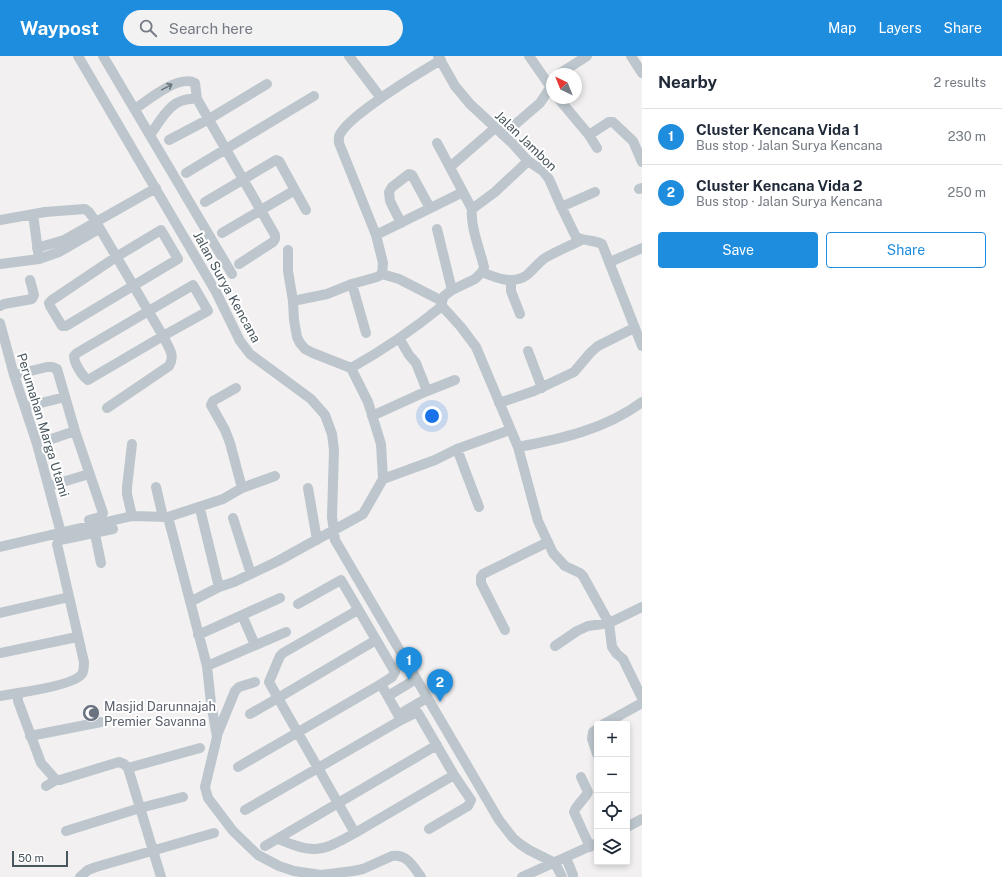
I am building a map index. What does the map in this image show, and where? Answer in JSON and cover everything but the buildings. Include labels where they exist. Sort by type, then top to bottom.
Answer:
[{"type":"street","name":"Jalan Surya Kencana","points":[[78,56],[216,292],[240,341],[250,354],[311,399],[325,415],[332,434],[334,450],[333,531],[335,540],[342,554],[499,820],[513,838],[520,844],[555,863]]},
{"type":"street","points":[[103,56],[232,274]]},
{"type":"street","points":[[349,56],[381,98]]},
{"type":"street","points":[[529,56],[546,79]]},
{"type":"street","points":[[568,68],[587,56]]},
{"type":"street","points":[[631,56],[642,73]]},
{"type":"street","points":[[382,274],[383,263],[376,235],[339,143],[340,133],[369,106],[440,58]]},
{"type":"street","name":"Jalan Jambon","points":[[440,58],[455,86],[462,95],[528,161],[543,171],[549,179],[576,237],[582,240]]},
{"type":"street","points":[[135,109],[167,86],[174,84],[195,83],[197,99],[275,235],[273,242],[239,264]]},
{"type":"street","points":[[169,140],[209,119],[267,84]]},
{"type":"street","points":[[503,135],[540,103],[546,95]]},
{"type":"street","points":[[186,172],[314,96]]},
{"type":"street","points":[[150,135],[170,108],[177,102],[190,98],[197,99]]},
{"type":"street","points":[[563,104],[589,135],[597,148]]},
{"type":"street","points":[[589,135],[609,122],[612,122],[633,141],[642,160]]},
{"type":"street","points":[[450,167],[495,128]]},
{"type":"street","points":[[351,368],[399,338],[442,304],[444,296],[452,290],[475,279],[482,272],[484,266],[475,233],[472,209],[437,143]]},
{"type":"street","points":[[205,202],[276,160],[279,161],[306,210]]},
{"type":"street","points":[[472,209],[496,192],[528,161]]},
{"type":"street","points":[[401,223],[390,202],[389,192],[392,187],[409,174],[412,175],[430,208]]},
{"type":"street","points":[[0,264],[38,254],[64,240],[98,226],[156,188]]},
{"type":"street","points":[[222,233],[295,190]]},
{"type":"street","points":[[376,235],[463,192]]},
{"type":"street","points":[[561,207],[595,192]]},
{"type":"street","points":[[0,220],[45,212],[85,209],[89,212],[98,226],[149,311],[172,355],[172,361],[169,366],[107,408]]},
{"type":"street","points":[[33,214],[38,254]]},
{"type":"street","points":[[437,229],[452,290]]},
{"type":"street","points":[[161,230],[178,259],[66,326],[62,326],[49,303],[116,257],[161,230]]},
{"type":"street","points":[[482,272],[497,279],[511,280],[526,276],[543,260],[555,252],[582,240],[602,244],[634,328],[641,342]]},
{"type":"street","points":[[610,262],[642,248]]},
{"type":"street","points":[[288,250],[288,271],[294,301],[294,320],[297,337],[305,349],[351,368],[368,402],[381,444],[383,479]]},
{"type":"street","points":[[294,301],[327,294],[382,274],[405,282],[442,304],[476,347],[518,447],[538,521],[548,542],[558,559],[565,566],[583,576],[609,622],[612,647],[623,659],[642,698]]},
{"type":"street","points":[[0,306],[32,299],[34,295],[30,280]]},
{"type":"street","points":[[511,280],[511,291],[520,314]]},
{"type":"street","points":[[352,284],[366,333]]},
{"type":"street","points":[[193,285],[208,311],[163,336],[88,380],[85,378],[74,359],[74,356],[77,353],[193,285]]},
{"type":"street","name":"Perumahan Marga Utami","points":[[0,323],[14,375],[49,486],[60,530]]},
{"type":"street","points":[[499,403],[542,388],[574,372],[598,346],[634,328]]},
{"type":"street","points":[[399,338],[409,355],[416,363],[427,391]]},
{"type":"street","points":[[528,351],[542,388]]},
{"type":"street","points":[[0,547],[100,517],[103,513],[75,431],[57,369],[52,367],[14,375]]},
{"type":"street","points":[[372,416],[455,380]]},
{"type":"street","points":[[236,388],[213,401],[211,405],[226,430],[239,472],[242,488]]},
{"type":"street","points":[[25,407],[65,397]]},
{"type":"street","points":[[518,447],[546,442],[598,426],[618,418],[642,402]]},
{"type":"street","points":[[190,602],[317,540],[363,514],[383,479],[435,460],[457,449],[510,430]]},
{"type":"street","points":[[36,444],[75,431]]},
{"type":"street","points":[[132,444],[127,494],[132,516]]},
{"type":"street","points":[[457,449],[479,507]]},
{"type":"street","points":[[49,486],[89,474]]},
{"type":"street","points":[[60,530],[132,516],[166,517],[219,495],[275,476]]},
{"type":"street","points":[[156,487],[166,517],[207,666],[217,737]]},
{"type":"street","points":[[308,488],[317,540]]},
{"type":"street","points":[[201,513],[219,587]]},
{"type":"street","points":[[233,518],[250,574]]},
{"type":"street","points":[[0,696],[59,685],[77,678],[82,674],[84,662],[57,544],[60,540],[95,534],[113,529]]},
{"type":"street","points":[[95,534],[101,563]]},
{"type":"street","points":[[505,630],[481,582],[481,578],[483,574],[548,542]]},
{"type":"street","points":[[238,767],[381,684],[392,677],[395,672],[341,580],[298,604]]},
{"type":"street","points":[[0,613],[69,597]]},
{"type":"street","points":[[198,635],[280,598]]},
{"type":"street","points":[[555,646],[577,631],[588,626],[609,622],[642,607]]},
{"type":"street","points":[[355,833],[269,682],[280,656],[283,653],[358,610]]},
{"type":"street","points":[[242,615],[255,645]]},
{"type":"street","points":[[207,666],[286,632]]},
{"type":"street","points":[[0,653],[78,637]]},
{"type":"street","points":[[250,714],[376,640]]},
{"type":"street","points":[[388,696],[416,679]]},
{"type":"street","points":[[255,682],[239,687],[235,691],[217,737],[205,787],[208,798],[233,831],[258,855],[279,866],[294,871],[321,875],[363,869],[397,855],[406,859],[421,877]]},
{"type":"street","points":[[381,684],[399,717]]},
{"type":"street","points":[[18,693],[18,701],[41,763],[56,780]]},
{"type":"street","points":[[245,810],[318,768],[427,698]]},
{"type":"street","points":[[609,721],[642,703]]},
{"type":"street","points":[[399,717],[418,713],[470,800],[470,803],[429,829]]},
{"type":"street","points":[[30,736],[101,722]]},
{"type":"street","points":[[594,731],[592,739],[594,745]]},
{"type":"street","points":[[265,846],[437,745]]},
{"type":"street","points":[[128,768],[200,748]]},
{"type":"street","points":[[46,786],[56,780],[119,762],[124,764],[128,768],[161,877]]},
{"type":"street","points":[[278,839],[295,846],[319,850],[332,846],[454,775]]},
{"type":"street","points":[[522,877],[594,845],[574,812],[588,792],[581,777]]},
{"type":"street","points":[[66,832],[140,808],[183,797]]},
{"type":"street","points":[[630,825],[642,819]]},
{"type":"street","points":[[80,877],[88,870],[96,867],[214,833]]},
{"type":"street","points":[[566,858],[572,876]]},
{"type":"street","points":[[555,863],[562,877]]},
{"type":"place","name":"Cluster Kencana Vida 1","points":[[409,680]]},
{"type":"place","name":"Cluster Kencana Vida 2","points":[[440,702]]},
{"type":"place","name":"Masjid Darunnajah Premier Savanna","points":[[91,713]]}]
